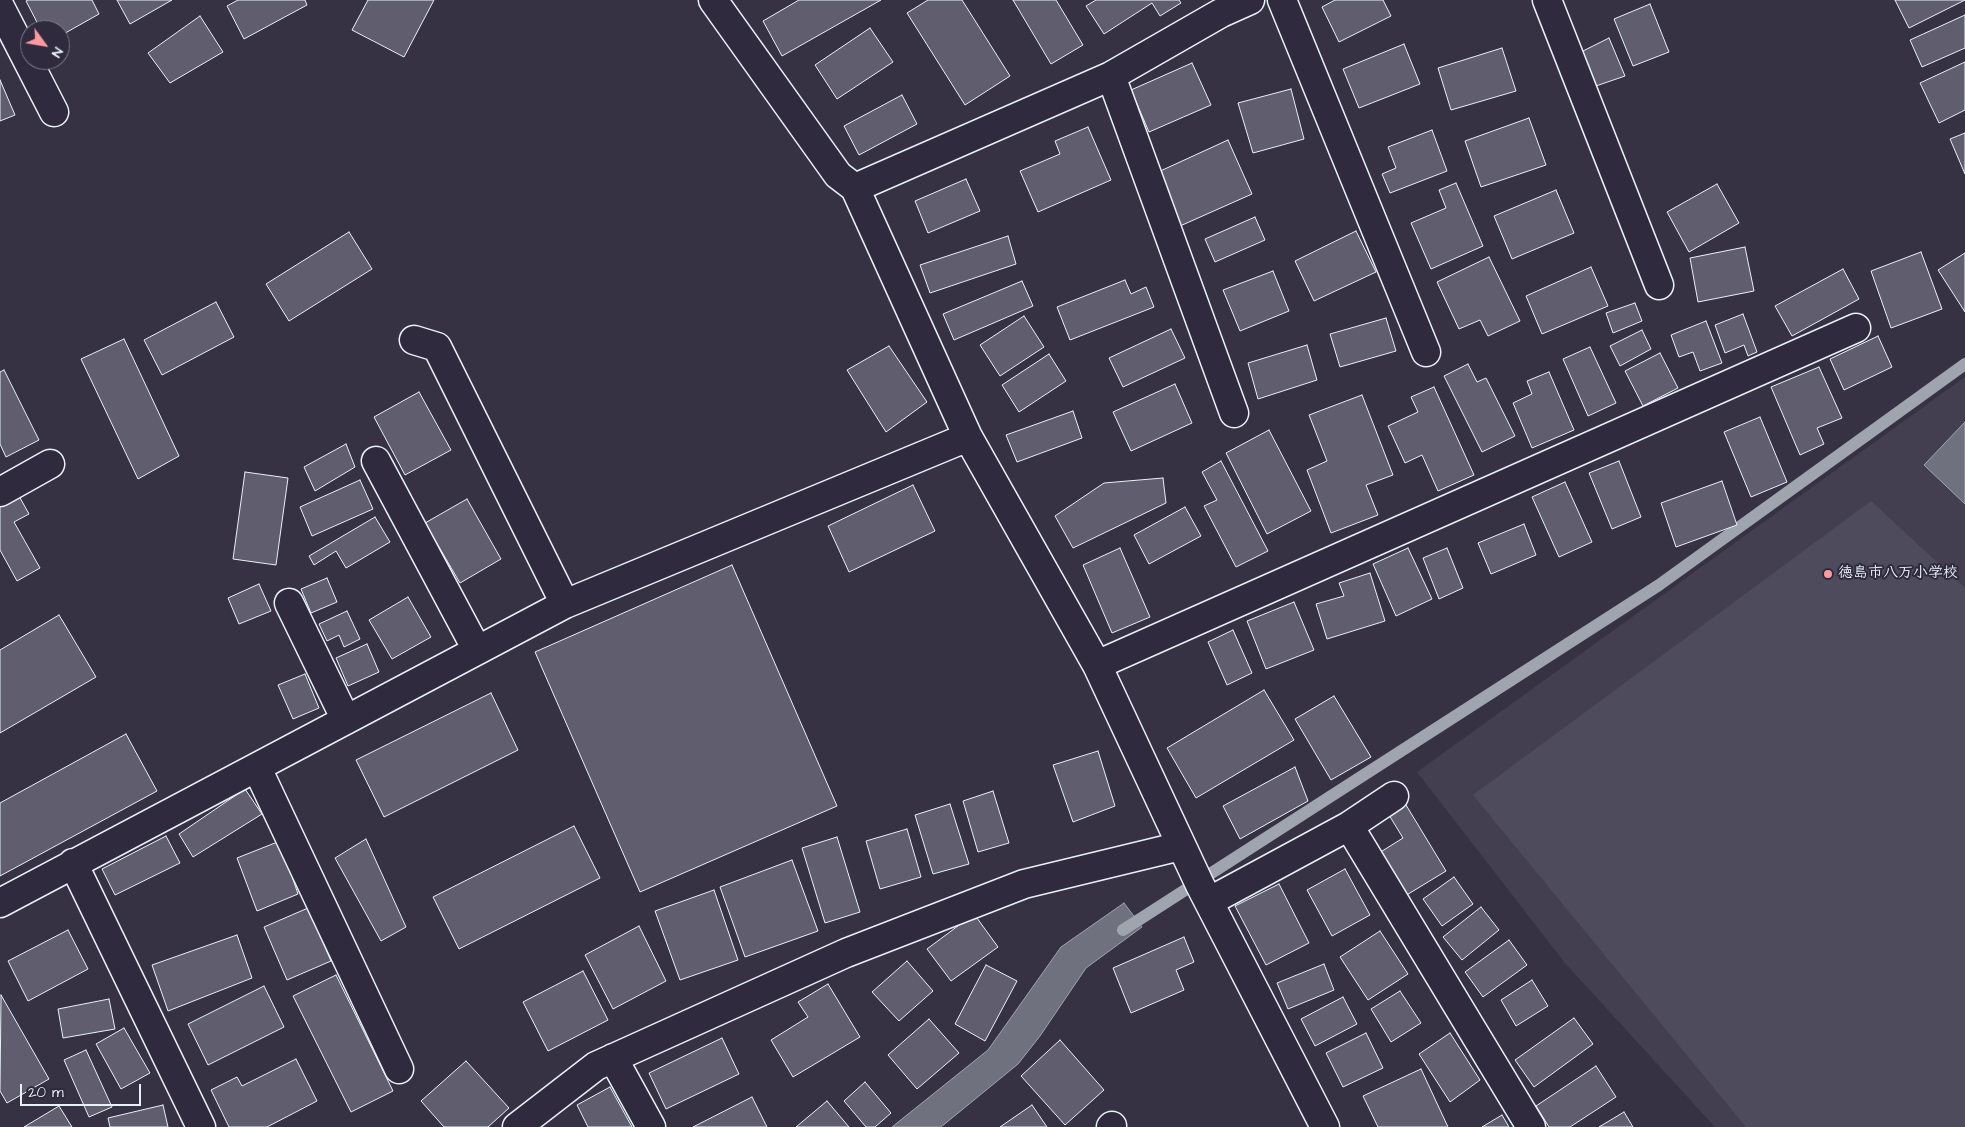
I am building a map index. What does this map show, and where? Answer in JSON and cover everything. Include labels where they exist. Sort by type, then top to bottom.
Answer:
[{"type":"street","points":[[713,0],[838,175],[855,188],[968,437],[1097,665],[1181,846],[1325,1127]]},
{"type":"street","points":[[855,188],[1111,76],[1216,6],[1250,0]]},
{"type":"street","points":[[1282,0],[1426,352]]},
{"type":"street","points":[[1547,0],[1660,286]]},
{"type":"street","points":[[0,7],[54,112]]},
{"type":"street","points":[[1111,76],[1234,413]]},
{"type":"street","points":[[1097,665],[1856,328]]},
{"type":"street","points":[[414,340],[436,347],[565,604]]},
{"type":"street","points":[[0,903],[565,604],[968,437]]},
{"type":"street","points":[[376,461],[477,650]]},
{"type":"street","points":[[0,492],[50,464]]},
{"type":"street","points":[[290,603],[346,720]]},
{"type":"street","points":[[257,768],[399,1069]]},
{"type":"street","points":[[1210,901],[1349,826],[1394,796]]},
{"type":"street","points":[[1349,826],[1531,1127]]},
{"type":"street","points":[[517,1127],[596,1066],[846,953],[1024,884],[1181,846]]},
{"type":"street","points":[[74,863],[201,1127]]},
{"type":"street","points":[[613,1058],[651,1127]]},
{"type":"shaded area","name":"徳島市八万小学校","points":[[1965,377],[1965,1127],[1715,1127],[1565,963],[1417,772]]},
{"type":"shaded area","name":"徳島市八万小学校","points":[[1871,501],[1965,588],[1965,1127],[1746,1127],[1473,795]]},
{"type":"water","points":[[1965,422],[1965,504],[1924,465]]},
{"type":"water","points":[[1124,903],[1142,927],[1086,968],[1040,1036],[1018,1064],[941,1127],[892,1127],[988,1050],[1061,947]]},
{"type":"building","points":[[92,0],[99,14],[70,30],[70,20],[36,20],[26,1]]},
{"type":"building","points":[[117,0],[172,0],[130,24]]},
{"type":"building","points":[[238,0],[305,0],[307,5],[244,39],[227,6]]},
{"type":"building","points":[[368,0],[434,0],[404,57],[352,30]]},
{"type":"building","points":[[799,0],[881,0],[782,56],[763,21]]},
{"type":"building","points":[[928,0],[962,0],[1010,76],[965,105],[907,13]]},
{"type":"building","points":[[1013,0],[1056,0],[1083,45],[1051,64]]},
{"type":"building","points":[[1096,0],[1179,0],[1181,3],[1160,16],[1152,3],[1104,34],[1086,6]]},
{"type":"building","points":[[1335,0],[1383,0],[1391,16],[1339,42],[1322,7]]},
{"type":"building","points":[[1895,0],[1965,0],[1909,28]]},
{"type":"building","points":[[1650,4],[1669,52],[1633,66],[1614,19]]},
{"type":"building","points":[[1965,15],[1965,48],[1922,67],[1910,40]]},
{"type":"building","points":[[200,16],[223,52],[170,83],[148,53]]},
{"type":"building","points":[[870,28],[893,62],[837,99],[815,65]]},
{"type":"building","points":[[1609,38],[1625,76],[1590,88],[1575,55]]},
{"type":"building","points":[[1404,44],[1420,84],[1359,108],[1343,69]]},
{"type":"building","points":[[1502,48],[1516,91],[1451,110],[1438,68]]},
{"type":"building","points":[[1965,62],[1965,110],[1939,123],[1920,83]]},
{"type":"building","points":[[1192,63],[1211,105],[1149,132],[1131,90]]},
{"type":"building","points":[[0,80],[15,115],[0,121]]},
{"type":"building","points":[[1291,89],[1304,139],[1253,153],[1238,103]]},
{"type":"building","points":[[902,95],[917,124],[859,155],[844,126]]},
{"type":"building","points":[[1529,118],[1546,165],[1481,187],[1465,141]]},
{"type":"building","points":[[1088,127],[1111,180],[1038,212],[1020,171],[1060,154],[1055,141]]},
{"type":"building","points":[[1432,130],[1447,171],[1390,193],[1382,174],[1396,168],[1388,147]]},
{"type":"building","points":[[1965,133],[1965,174],[1950,139]]},
{"type":"building","points":[[1228,140],[1252,194],[1180,226],[1156,173]]},
{"type":"building","points":[[966,179],[980,211],[928,233],[915,201]]},
{"type":"building","points":[[1456,183],[1483,246],[1431,269],[1411,223],[1446,208],[1439,190]]},
{"type":"building","points":[[1717,184],[1739,223],[1689,252],[1667,212]]},
{"type":"building","points":[[1556,190],[1574,233],[1512,259],[1494,216]]},
{"type":"building","points":[[1255,217],[1265,240],[1215,262],[1205,239]]},
{"type":"building","points":[[1356,231],[1376,272],[1314,301],[1295,261]]},
{"type":"building","points":[[349,232],[372,269],[289,321],[266,284]]},
{"type":"building","points":[[1008,236],[1016,264],[930,293],[920,265]]},
{"type":"building","points":[[1745,247],[1754,291],[1698,302],[1690,258]]},
{"type":"building","points":[[1921,252],[1942,309],[1891,328],[1871,271]]},
{"type":"building","points":[[1965,253],[1965,312],[1938,270]]},
{"type":"building","points":[[1489,257],[1520,321],[1488,336],[1480,320],[1459,329],[1437,282]]},
{"type":"building","points":[[1591,267],[1608,306],[1542,334],[1526,296]]},
{"type":"building","points":[[1843,269],[1859,299],[1792,336],[1775,306]]},
{"type":"building","points":[[1273,271],[1289,311],[1240,331],[1223,290]]},
{"type":"building","points":[[1125,280],[1131,294],[1146,287],[1154,307],[1070,340],[1057,307]]},
{"type":"building","points":[[1022,281],[1033,306],[954,340],[943,314]]},
{"type":"building","points":[[216,302],[234,337],[162,375],[144,340]]},
{"type":"building","points":[[1635,303],[1642,321],[1613,333],[1606,313]]},
{"type":"building","points":[[1743,314],[1757,352],[1748,356],[1744,345],[1725,353],[1715,325]]},
{"type":"building","points":[[1024,316],[1044,347],[1000,376],[980,345]]},
{"type":"building","points":[[1386,318],[1396,351],[1340,367],[1330,334]]},
{"type":"building","points":[[1706,321],[1722,363],[1700,371],[1693,352],[1679,357],[1671,335]]},
{"type":"building","points":[[1171,329],[1185,358],[1123,387],[1109,358]]},
{"type":"building","points":[[1642,330],[1651,349],[1620,366],[1610,346]]},
{"type":"building","points":[[1878,336],[1892,367],[1844,390],[1830,359]]},
{"type":"building","points":[[124,339],[179,456],[138,479],[81,359]]},
{"type":"building","points":[[1307,345],[1317,380],[1258,399],[1248,363]]},
{"type":"building","points":[[889,346],[927,402],[886,432],[847,370]]},
{"type":"building","points":[[1590,347],[1616,403],[1588,416],[1563,359]]},
{"type":"building","points":[[1660,353],[1678,388],[1643,406],[1625,371]]},
{"type":"building","points":[[1049,354],[1066,381],[1019,412],[1002,385]]},
{"type":"building","points":[[1468,364],[1477,382],[1486,378],[1515,436],[1482,452],[1444,376]]},
{"type":"building","points":[[1819,367],[1842,418],[1817,428],[1824,444],[1800,455],[1771,387]]},
{"type":"building","points":[[4,370],[39,440],[6,457],[0,444],[0,372]]},
{"type":"building","points":[[1549,372],[1574,430],[1532,448],[1513,403],[1532,394],[1527,381]]},
{"type":"building","points":[[1175,384],[1192,423],[1131,451],[1113,412]]},
{"type":"building","points":[[1434,387],[1474,475],[1438,491],[1422,455],[1405,463],[1388,426],[1418,412],[1411,397]]},
{"type":"building","points":[[419,392],[451,450],[405,475],[374,417]]},
{"type":"building","points":[[1362,395],[1393,475],[1366,485],[1378,515],[1331,533],[1307,470],[1327,461],[1309,415]]},
{"type":"building","points":[[1073,411],[1082,438],[1017,462],[1006,435]]},
{"type":"building","points":[[1760,417],[1787,482],[1751,497],[1724,432]]},
{"type":"building","points":[[1269,430],[1311,511],[1267,534],[1226,453]]},
{"type":"building","points":[[346,444],[355,467],[315,491],[304,467]]},
{"type":"building","points":[[1221,461],[1268,551],[1236,567],[1204,506],[1217,500],[1202,472]]},
{"type":"building","points":[[1619,461],[1641,517],[1612,529],[1589,473]]},
{"type":"building","points":[[245,472],[288,478],[276,565],[233,559]]},
{"type":"building","points":[[1163,478],[1166,503],[1073,548],[1055,516],[1104,483]]},
{"type":"building","points":[[360,480],[373,509],[312,536],[300,507]]},
{"type":"building","points":[[1722,481],[1737,525],[1676,547],[1661,503]]},
{"type":"building","points":[[1565,482],[1592,542],[1559,557],[1532,497]]},
{"type":"building","points":[[913,485],[935,531],[849,572],[828,526]]},
{"type":"building","points":[[19,496],[29,514],[14,522],[40,568],[17,581],[0,550],[0,506]]},
{"type":"building","points":[[467,499],[501,559],[460,583],[425,523]]},
{"type":"building","points":[[1185,507],[1201,536],[1149,564],[1134,535]]},
{"type":"building","points":[[375,517],[390,542],[346,568],[336,551],[314,565],[309,556]]},
{"type":"building","points":[[1524,524],[1536,555],[1491,574],[1478,543]]},
{"type":"building","points":[[1120,548],[1150,617],[1112,633],[1083,565]]},
{"type":"building","points":[[1408,548],[1432,599],[1396,616],[1373,564]]},
{"type":"building","points":[[1447,548],[1463,588],[1439,599],[1423,558]]},
{"type":"building","points":[[732,565],[837,806],[640,892],[535,652]]},
{"type":"building","points":[[1370,573],[1385,621],[1327,639],[1316,604],[1344,596],[1339,583]]},
{"type":"building","points":[[327,578],[337,602],[311,613],[301,589]]},
{"type":"building","points":[[259,584],[271,611],[239,624],[228,598]]},
{"type":"building","points":[[408,597],[431,637],[392,659],[369,620]]},
{"type":"building","points":[[1294,602],[1314,650],[1266,669],[1247,621]]},
{"type":"building","points":[[347,611],[360,639],[344,647],[339,635],[327,641],[319,624]]},
{"type":"building","points":[[59,615],[96,677],[0,733],[0,650]]},
{"type":"building","points":[[1233,630],[1252,673],[1227,685],[1208,642]]},
{"type":"building","points":[[367,644],[379,672],[348,686],[336,658]]},
{"type":"building","points":[[305,674],[319,708],[293,719],[278,685]]},
{"type":"building","points":[[1264,690],[1294,740],[1196,798],[1167,748]]},
{"type":"building","points":[[491,693],[518,750],[384,817],[356,760]]},
{"type":"building","points":[[1334,696],[1371,757],[1331,780],[1295,719]]},
{"type":"building","points":[[126,734],[157,791],[0,876],[0,803]]},
{"type":"building","points":[[1098,751],[1115,806],[1073,822],[1053,765]]},
{"type":"building","points":[[1295,767],[1308,801],[1240,839],[1223,806]]},
{"type":"building","points":[[245,789],[262,814],[193,857],[179,834]]},
{"type":"building","points":[[993,791],[1009,843],[978,852],[963,801]]},
{"type":"building","points":[[950,804],[969,864],[933,874],[915,815]]},
{"type":"building","points":[[1406,805],[1446,871],[1405,896],[1379,853],[1403,838],[1389,815]]},
{"type":"building","points":[[574,826],[600,878],[459,949],[433,897]]},
{"type":"building","points":[[907,829],[921,877],[880,889],[866,841]]},
{"type":"building","points":[[166,836],[180,863],[115,895],[102,869]]},
{"type":"building","points":[[837,837],[860,912],[825,923],[802,848]]},
{"type":"building","points":[[366,839],[406,927],[381,941],[335,858]]},
{"type":"building","points":[[280,841],[298,894],[257,911],[237,858]]},
{"type":"building","points":[[792,860],[818,931],[745,957],[720,887]]},
{"type":"building","points":[[1345,869],[1370,915],[1332,936],[1307,890]]},
{"type":"building","points":[[1454,877],[1473,904],[1442,926],[1423,899]]},
{"type":"building","points":[[1279,884],[1309,943],[1266,965],[1235,906]]},
{"type":"building","points":[[714,890],[738,960],[680,980],[655,911]]},
{"type":"building","points":[[1481,907],[1499,930],[1462,960],[1443,937]]},
{"type":"building","points":[[308,908],[331,961],[287,980],[264,927]]},
{"type":"building","points":[[974,914],[998,947],[951,981],[927,949]]},
{"type":"building","points":[[639,926],[666,981],[613,1009],[585,955]]},
{"type":"building","points":[[68,930],[88,969],[28,1001],[8,961]]},
{"type":"building","points":[[1380,931],[1408,974],[1368,1000],[1340,957]]},
{"type":"building","points":[[237,935],[252,978],[168,1011],[152,965]]},
{"type":"building","points":[[1184,937],[1194,962],[1176,970],[1184,990],[1131,1013],[1113,968]]},
{"type":"building","points":[[1509,940],[1527,965],[1483,997],[1465,972]]},
{"type":"building","points":[[907,961],[933,991],[899,1021],[872,992]]},
{"type":"building","points":[[1324,964],[1334,990],[1288,1009],[1277,983]]},
{"type":"building","points":[[986,965],[1017,981],[985,1041],[955,1024]]},
{"type":"building","points":[[583,971],[608,1020],[548,1051],[523,1002]]},
{"type":"building","points":[[336,975],[393,1091],[351,1112],[293,996]]},
{"type":"building","points":[[1532,980],[1548,1006],[1516,1026],[1501,1000]]},
{"type":"building","points":[[828,984],[860,1037],[793,1077],[771,1040],[808,1017],[798,1002]]},
{"type":"building","points":[[264,986],[284,1027],[208,1065],[188,1024]]},
{"type":"building","points":[[1400,991],[1421,1023],[1391,1042],[1371,1009]]},
{"type":"building","points":[[1,995],[49,1079],[7,1103],[0,1091]]},
{"type":"building","points":[[1343,997],[1357,1024],[1315,1046],[1301,1019]]},
{"type":"building","points":[[109,999],[115,1029],[63,1038],[58,1009]]},
{"type":"building","points":[[1574,1018],[1593,1044],[1534,1087],[1515,1060]]},
{"type":"building","points":[[929,1019],[959,1053],[917,1089],[888,1055]]},
{"type":"building","points":[[124,1028],[150,1073],[121,1089],[96,1044]]},
{"type":"building","points":[[1366,1033],[1383,1068],[1343,1087],[1326,1053]]},
{"type":"building","points":[[1450,1033],[1480,1080],[1450,1102],[1419,1054]]},
{"type":"building","points":[[722,1038],[739,1074],[666,1109],[649,1073]]},
{"type":"building","points":[[1060,1040],[1104,1090],[1065,1125],[1021,1076]]},
{"type":"building","points":[[86,1050],[112,1107],[89,1117],[64,1060]]},
{"type":"building","points":[[296,1059],[317,1101],[267,1127],[229,1127],[211,1090],[237,1077],[242,1086]]},
{"type":"building","points":[[466,1061],[509,1108],[488,1127],[444,1127],[421,1101]]},
{"type":"building","points":[[1596,1066],[1616,1097],[1570,1127],[1549,1127],[1536,1106]]},
{"type":"building","points":[[1421,1069],[1448,1127],[1378,1127],[1363,1096]]},
{"type":"building","points":[[865,1082],[891,1113],[875,1127],[866,1127],[844,1101]]},
{"type":"building","points":[[610,1087],[632,1127],[588,1127],[577,1105]]},
{"type":"building","points":[[752,1097],[767,1127],[693,1127]]},
{"type":"building","points":[[827,1101],[849,1127],[796,1127]]},
{"type":"building","points":[[163,1105],[168,1127],[110,1127],[108,1118]]},
{"type":"building","points":[[1032,1105],[1047,1127],[1000,1127]]},
{"type":"building","points":[[59,1106],[72,1127],[24,1127]]},
{"type":"building","points":[[1624,1112],[1633,1127],[1599,1127]]},
{"type":"building","points":[[1502,1115],[1509,1127],[1482,1127]]},
{"type":"waterway","points":[[1123,930],[1659,585],[1965,364]]},
{"type":"place","name":"徳島市八万小学校","points":[[1828,574]]}]
